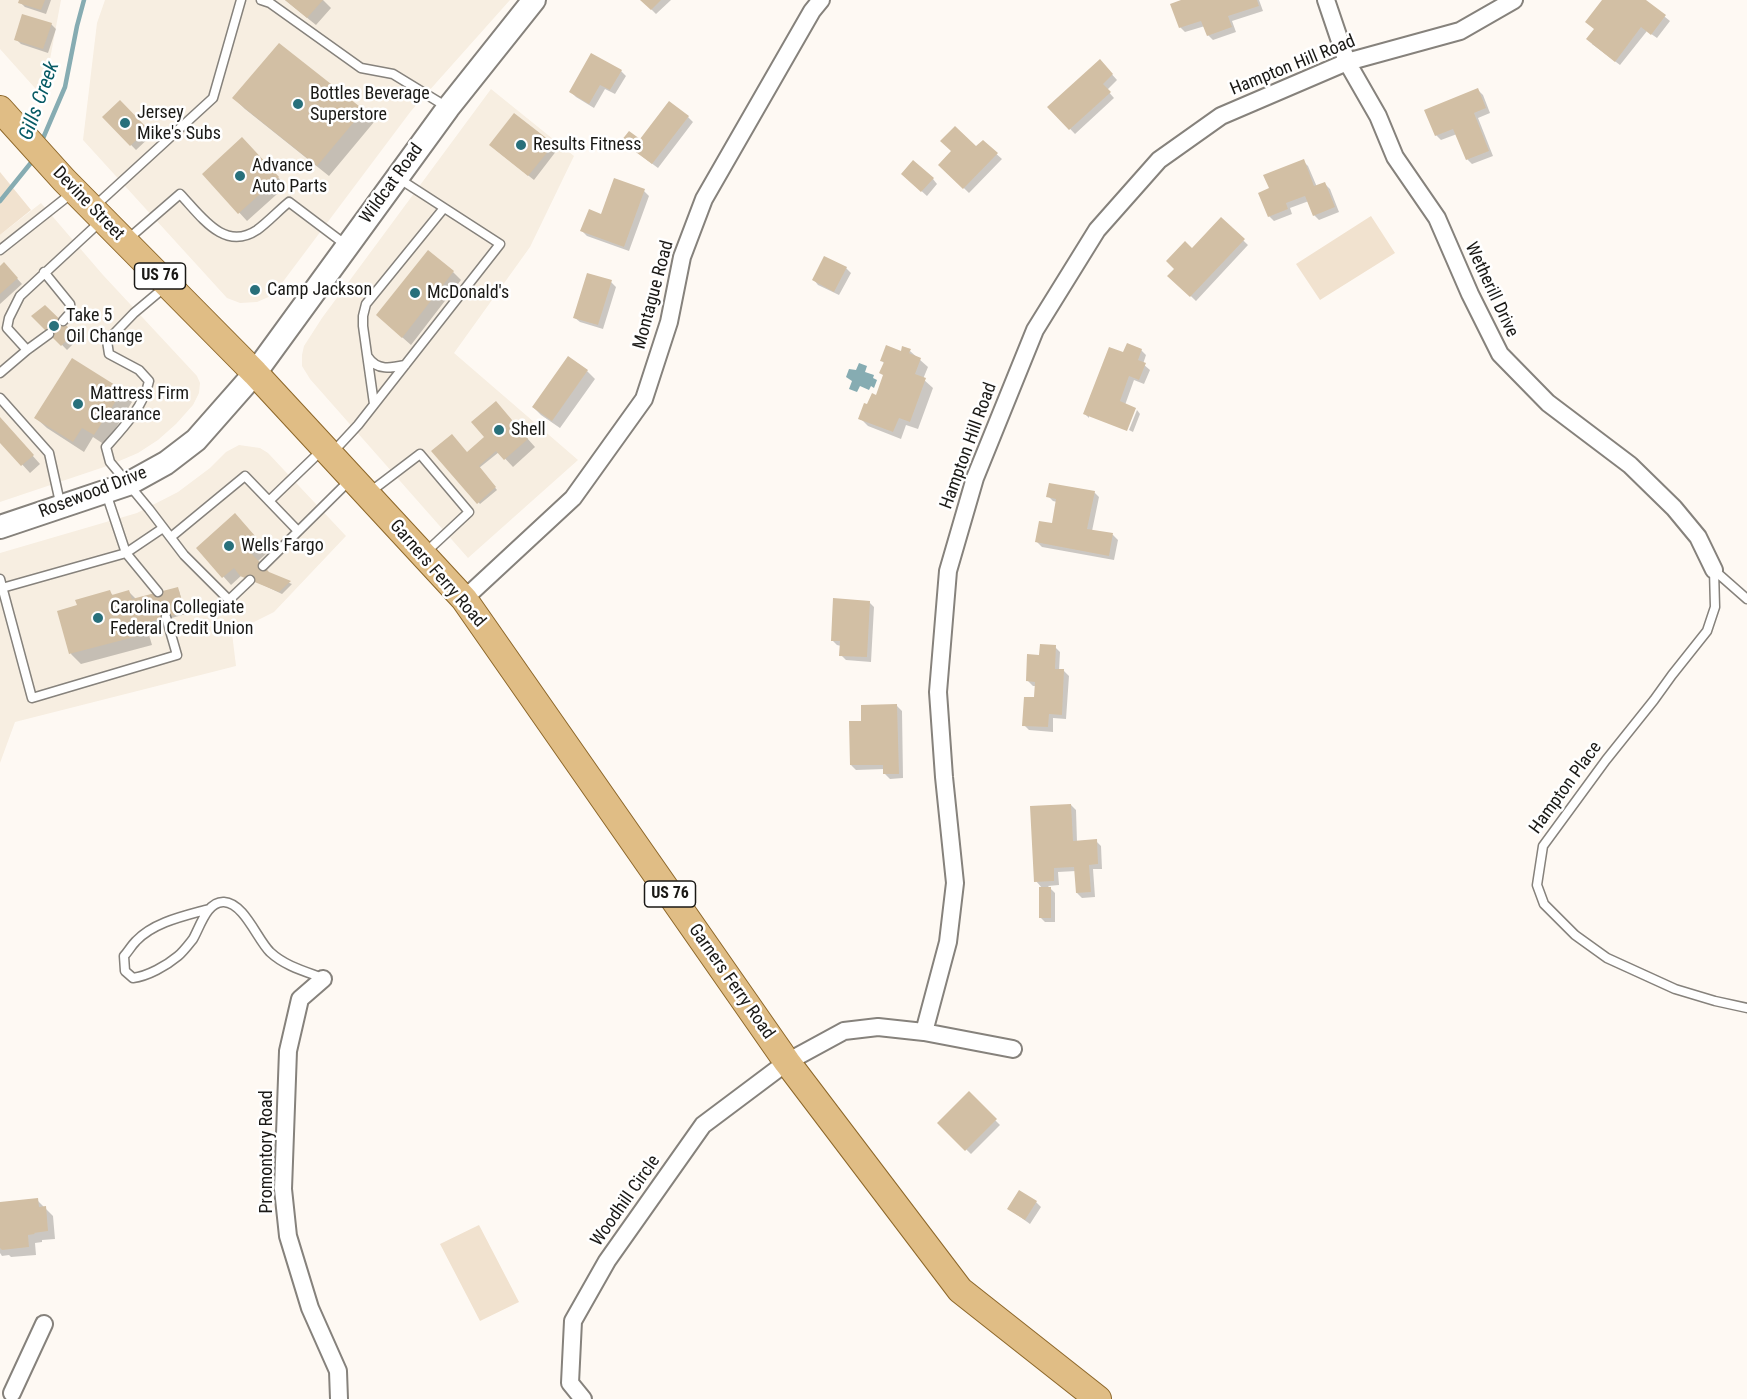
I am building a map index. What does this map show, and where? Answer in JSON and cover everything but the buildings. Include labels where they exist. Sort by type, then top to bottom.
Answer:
[{"type":"main road","name":"Wildcat Road","points":[[255,373],[447,108],[534,0]]},
{"type":"main road","name":"Devine Street","points":[[7,117],[83,199],[255,373]]},
{"type":"main road","name":"Garners Ferry Road","points":[[255,373],[464,599],[787,1062],[960,1290],[1098,1399]]},
{"type":"main road","name":"Rosewood Drive","points":[[0,526],[128,484],[166,463],[196,440],[255,373]]},
{"type":"street","name":"Montague Road","points":[[464,599],[573,498],[644,399],[669,322],[682,257],[704,199],[806,21],[821,0]]},
{"type":"street","name":"Wetherill Drive","points":[[1326,0],[1347,62],[1378,116],[1395,157],[1437,218],[1470,294],[1500,354],[1548,403],[1630,465],[1674,508],[1698,537],[1714,570]]},
{"type":"street","name":"Hampton Hill Road","points":[[924,1032],[948,942],[955,883],[938,692],[948,571],[975,478],[1035,330],[1097,230],[1159,160],[1221,116],[1347,62],[1460,31],[1514,0]]},
{"type":"street","name":"Promontory Road","points":[[323,979],[300,999],[288,1051],[283,1189],[288,1236],[310,1308],[338,1371],[339,1399]]},
{"type":"street","points":[[787,1062],[844,1031],[878,1028],[924,1032],[1013,1049]]},
{"type":"street","name":"Woodhill Circle","points":[[583,1399],[570,1383],[573,1321],[608,1261],[704,1125],[787,1062]]},
{"type":"street","points":[[12,1393],[44,1324]]},
{"type":"lane","points":[[0,250],[83,199],[213,98],[241,0]]},
{"type":"lane","points":[[261,0],[270,3],[361,68],[393,74],[447,108]]},
{"type":"lane","points":[[269,501],[358,425],[500,244],[397,177]]},
{"type":"lane","points":[[125,241],[180,194],[213,228],[228,237],[244,236],[256,230],[289,202],[347,246]]},
{"type":"lane","points":[[27,350],[7,328],[9,318],[21,296],[45,272],[83,199]]},
{"type":"lane","points":[[374,404],[363,316],[366,304],[444,208]]},
{"type":"lane","points":[[45,272],[70,304],[71,312],[63,321]]},
{"type":"lane","points":[[168,285],[134,313],[107,341],[109,354],[139,370],[149,381],[146,393],[122,429],[106,447],[110,462],[184,555],[229,600],[250,580]]},
{"type":"lane","points":[[0,373],[49,334]]},
{"type":"lane","points":[[368,357],[372,364],[381,367],[392,368],[405,365]]},
{"type":"lane","points":[[0,398],[49,453],[61,507]]},
{"type":"lane","points":[[263,566],[298,531],[360,486],[420,454],[469,512],[423,554]]},
{"type":"lane","points":[[171,537],[245,476],[298,531]]},
{"type":"lane","points":[[105,492],[126,554],[158,592]]},
{"type":"lane","points":[[163,528],[126,554],[1,583],[33,698],[177,655],[166,617]]},
{"type":"lane","points":[[1714,570],[1747,599]]},
{"type":"lane","name":"Hampton Place","points":[[1714,570],[1715,607],[1707,631],[1606,760],[1543,846],[1537,885],[1544,904],[1575,935],[1607,958],[1675,989],[1747,1008]]},
{"type":"lane","points":[[209,909],[192,940],[178,956],[143,977],[133,978],[125,971],[124,957],[136,941],[150,930],[224,902],[232,904],[242,913],[269,951],[286,965],[323,979]]},
{"type":"shaded area","points":[[0,0],[61,0],[43,97],[0,49]]},
{"type":"shaded area","points":[[105,0],[510,0],[411,111],[273,295],[257,302],[240,303],[227,298],[83,140],[97,23]]},
{"type":"shaded area","points":[[491,89],[574,156],[530,247],[454,353],[578,460],[468,558],[310,379],[302,366],[302,355],[304,346],[322,318]]},
{"type":"shaded area","points":[[0,172],[31,210],[0,235]]},
{"type":"shaded area","points":[[41,203],[103,275],[197,376],[200,383],[199,393],[193,405],[176,424],[138,453],[110,465],[0,502],[0,235]]},
{"type":"shaded area","points":[[1371,216],[1395,253],[1320,300],[1296,264]]},
{"type":"shaded area","points":[[239,445],[260,448],[268,453],[346,536],[274,612],[232,633],[236,666],[15,722],[0,763],[0,553],[137,513],[178,492],[210,468],[226,452]]},
{"type":"shaded area","points":[[479,1225],[519,1302],[480,1321],[440,1244]]},
{"type":"water","points":[[859,363],[867,366],[865,372],[874,375],[873,378],[877,380],[874,388],[871,386],[869,390],[860,386],[857,392],[849,389],[852,381],[846,377],[849,369],[856,370]]},
{"type":"waterway","name":"Gills Creek","points":[[41,143],[65,87],[84,0]]},
{"type":"waterway","name":"Gills Creek","points":[[0,201],[34,159]]},
{"type":"place","name":"Bottles Beverage Superstore","points":[[298,104]]},
{"type":"place","name":"Jersey Mike's Subs","points":[[125,123]]},
{"type":"place","name":"Results Fitness","points":[[521,145]]},
{"type":"place","name":"Advance Auto Parts","points":[[240,176]]},
{"type":"place","name":"Camp Jackson","points":[[255,290]]},
{"type":"place","name":"McDonald's","points":[[415,293]]},
{"type":"place","name":"Take 5 Oil Change","points":[[54,326]]},
{"type":"place","name":"Mattress Firm Clearance","points":[[78,404]]},
{"type":"place","name":"Shell","points":[[499,430]]},
{"type":"place","name":"Wells Fargo","points":[[229,546]]},
{"type":"place","name":"Carolina Collegiate Federal Credit Union","points":[[98,618]]}]
